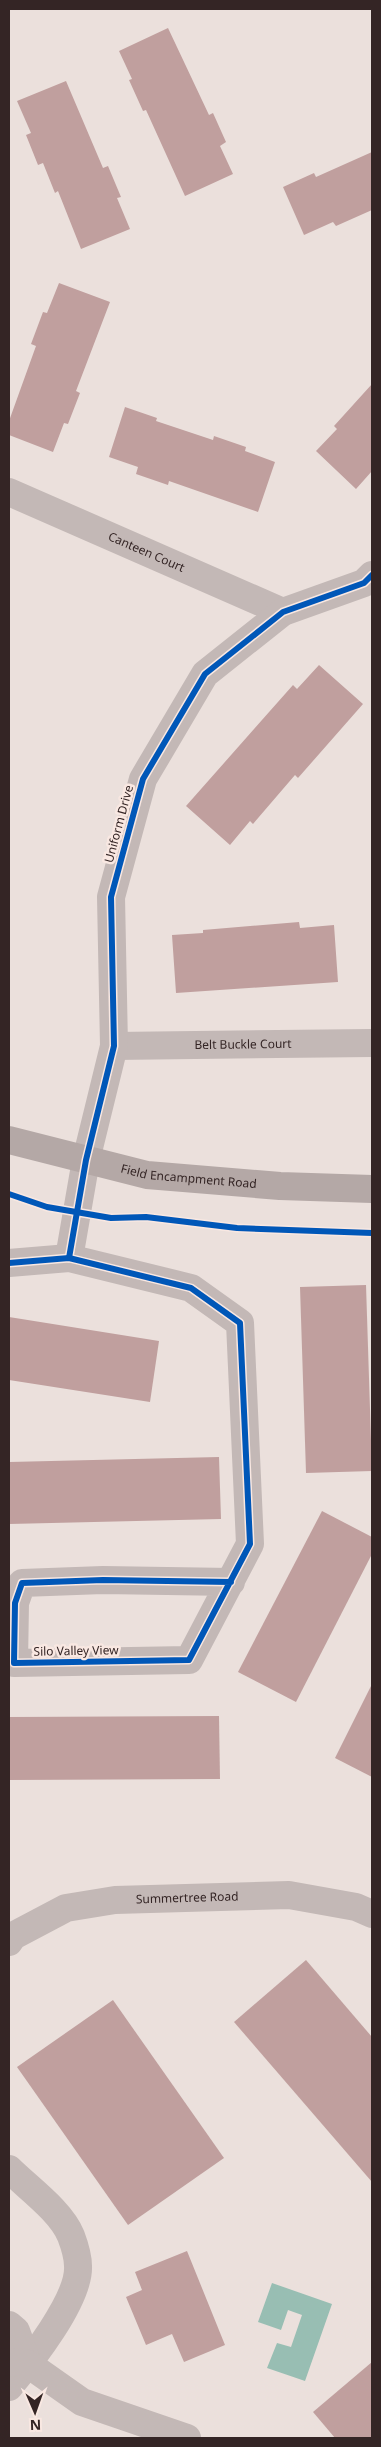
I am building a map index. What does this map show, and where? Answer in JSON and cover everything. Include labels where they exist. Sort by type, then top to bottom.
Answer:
[{"type":"street","name":"Canteen Court","points":[[9,492],[283,612]]},
{"type":"street","name":"Uniform Drive","points":[[86,1160],[114,1046],[111,897],[143,779],[205,674],[283,612],[364,583],[372,575]]},
{"type":"street","name":"Belt Buckle Court","points":[[114,1046],[372,1043]]},
{"type":"street","name":"Field Encampment Road","points":[[9,1140],[147,1175],[280,1186],[372,1188]]},
{"type":"street","points":[[69,1258],[86,1160]]},
{"type":"street","name":"Silo Valley View","points":[[9,1263],[69,1258],[191,1288],[240,1323],[250,1544],[231,1582],[189,1660],[14,1663],[14,1603],[22,1583],[103,1580],[231,1582]]},
{"type":"street","name":"Summertree Road","points":[[9,1942],[13,1936],[66,1908],[115,1900],[289,1895],[356,1907],[372,1914]]},
{"type":"street","points":[[9,2169],[51,2209],[71,2235],[78,2267],[71,2296],[52,2330],[18,2363]]},
{"type":"street","points":[[9,2325],[16,2331],[18,2363],[9,2387]]},
{"type":"street","points":[[18,2363],[82,2402],[187,2438]]},
{"type":"water","points":[[272,2283],[332,2304],[305,2381],[267,2368],[277,2343],[291,2347],[302,2315],[288,2310],[281,2330],[258,2322]]},
{"type":"building","points":[[168,28],[209,115],[213,113],[226,142],[220,146],[233,174],[185,196],[146,110],[143,111],[129,80],[132,79],[119,51]]},
{"type":"building","points":[[66,81],[103,168],[108,166],[121,197],[117,198],[130,229],[81,249],[58,191],[55,193],[43,163],[38,165],[26,135],[31,133],[17,101]]},
{"type":"building","points":[[372,152],[372,210],[336,226],[333,222],[304,235],[283,187],[314,173],[316,177]]},
{"type":"building","points":[[59,283],[110,302],[76,391],[80,393],[68,424],[64,423],[53,452],[9,435],[9,421],[36,346],[31,344],[43,312],[47,313]]},
{"type":"building","points":[[372,384],[372,471],[356,489],[316,451],[337,429],[334,426]]},
{"type":"building","points":[[125,407],[157,418],[156,421],[213,440],[214,436],[246,447],[245,451],[275,462],[258,512],[169,481],[168,485],[136,474],[138,467],[109,457]]},
{"type":"building","points":[[319,665],[363,704],[298,778],[295,775],[253,824],[250,821],[230,845],[186,806],[293,685],[297,689]]},
{"type":"building","points":[[299,922],[300,928],[334,925],[338,982],[176,993],[172,935],[203,933],[203,930]]},
{"type":"building","points":[[366,1285],[372,1471],[306,1473],[300,1287]]},
{"type":"building","points":[[9,1317],[159,1341],[150,1402],[9,1380]]},
{"type":"building","points":[[219,1457],[221,1519],[9,1524],[9,1462]]},
{"type":"building","points":[[322,1511],[372,1537],[372,1554],[296,1702],[238,1672]]},
{"type":"building","points":[[372,1684],[372,1777],[335,1758]]},
{"type":"building","points":[[219,1716],[220,1779],[9,1780],[9,1717]]},
{"type":"building","points":[[306,1960],[372,2037],[372,2182],[234,2022]]},
{"type":"building","points":[[113,2000],[224,2158],[128,2225],[17,2067]]},
{"type":"building","points":[[187,2251],[225,2345],[184,2362],[172,2334],[146,2345],[126,2297],[142,2290],[135,2272]]},
{"type":"building","points":[[372,2362],[372,2438],[335,2438],[313,2412]]},
{"type":"cycle path","points":[[69,1258],[86,1160],[114,1046],[111,897],[143,779],[205,674],[283,612],[364,583],[372,575]]},
{"type":"cycle path","points":[[9,1194],[47,1207],[111,1218],[146,1217],[237,1228],[372,1233]]},
{"type":"cycle path","points":[[9,1263],[69,1258],[191,1288],[240,1323],[250,1544],[189,1660],[14,1663],[15,1603],[22,1583],[103,1580],[231,1582]]}]
